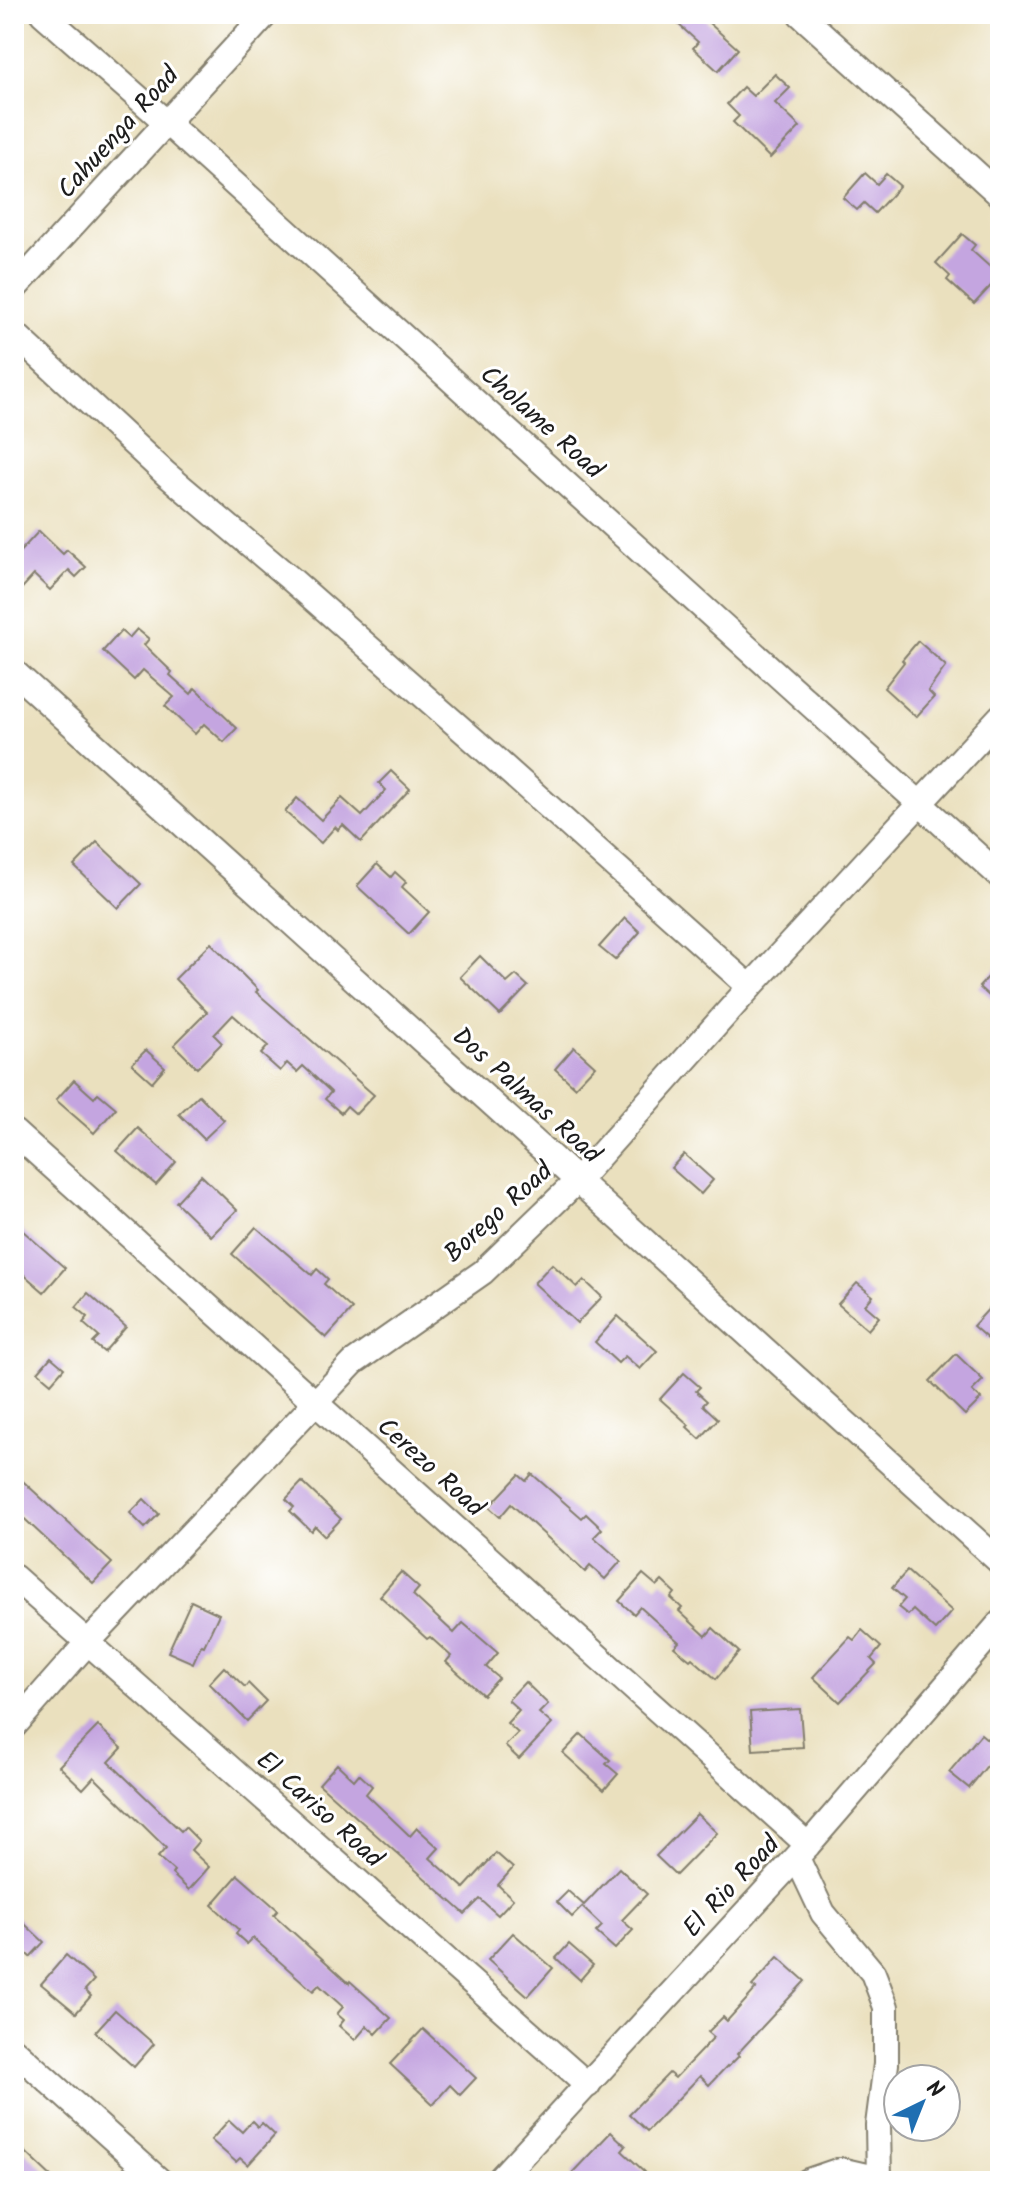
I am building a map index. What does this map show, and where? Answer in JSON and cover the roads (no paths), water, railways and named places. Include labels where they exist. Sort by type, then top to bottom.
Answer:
[{"type":"street","name":"Cholame Road","points":[[43,14],[1000,876]]},
{"type":"street","name":"Cahuenga Road","points":[[14,289],[266,14]]},
{"type":"street","points":[[800,14],[1000,195]]},
{"type":"street","points":[[14,333],[166,474],[292,580],[750,987]]},
{"type":"street","name":"Dos Palmas Road","points":[[14,672],[1000,1562]]},
{"type":"street","name":"Borego Road","points":[[14,1726],[88,1642],[353,1363],[483,1272],[578,1180],[750,987],[1000,717]]},
{"type":"street","name":"Cerezo Road","points":[[14,1132],[315,1401],[802,1852]]},
{"type":"street","name":"El Cariso Road","points":[[14,1577],[588,2085]]},
{"type":"street","name":"El Rio Road","points":[[498,2181],[802,1852],[1000,1623]]},
{"type":"street","points":[[802,1852],[823,1913],[873,1973],[886,2007],[886,2064],[878,2125],[883,2180],[840,2170],[808,2181]]},
{"type":"street","points":[[14,2050],[160,2181]]}]
